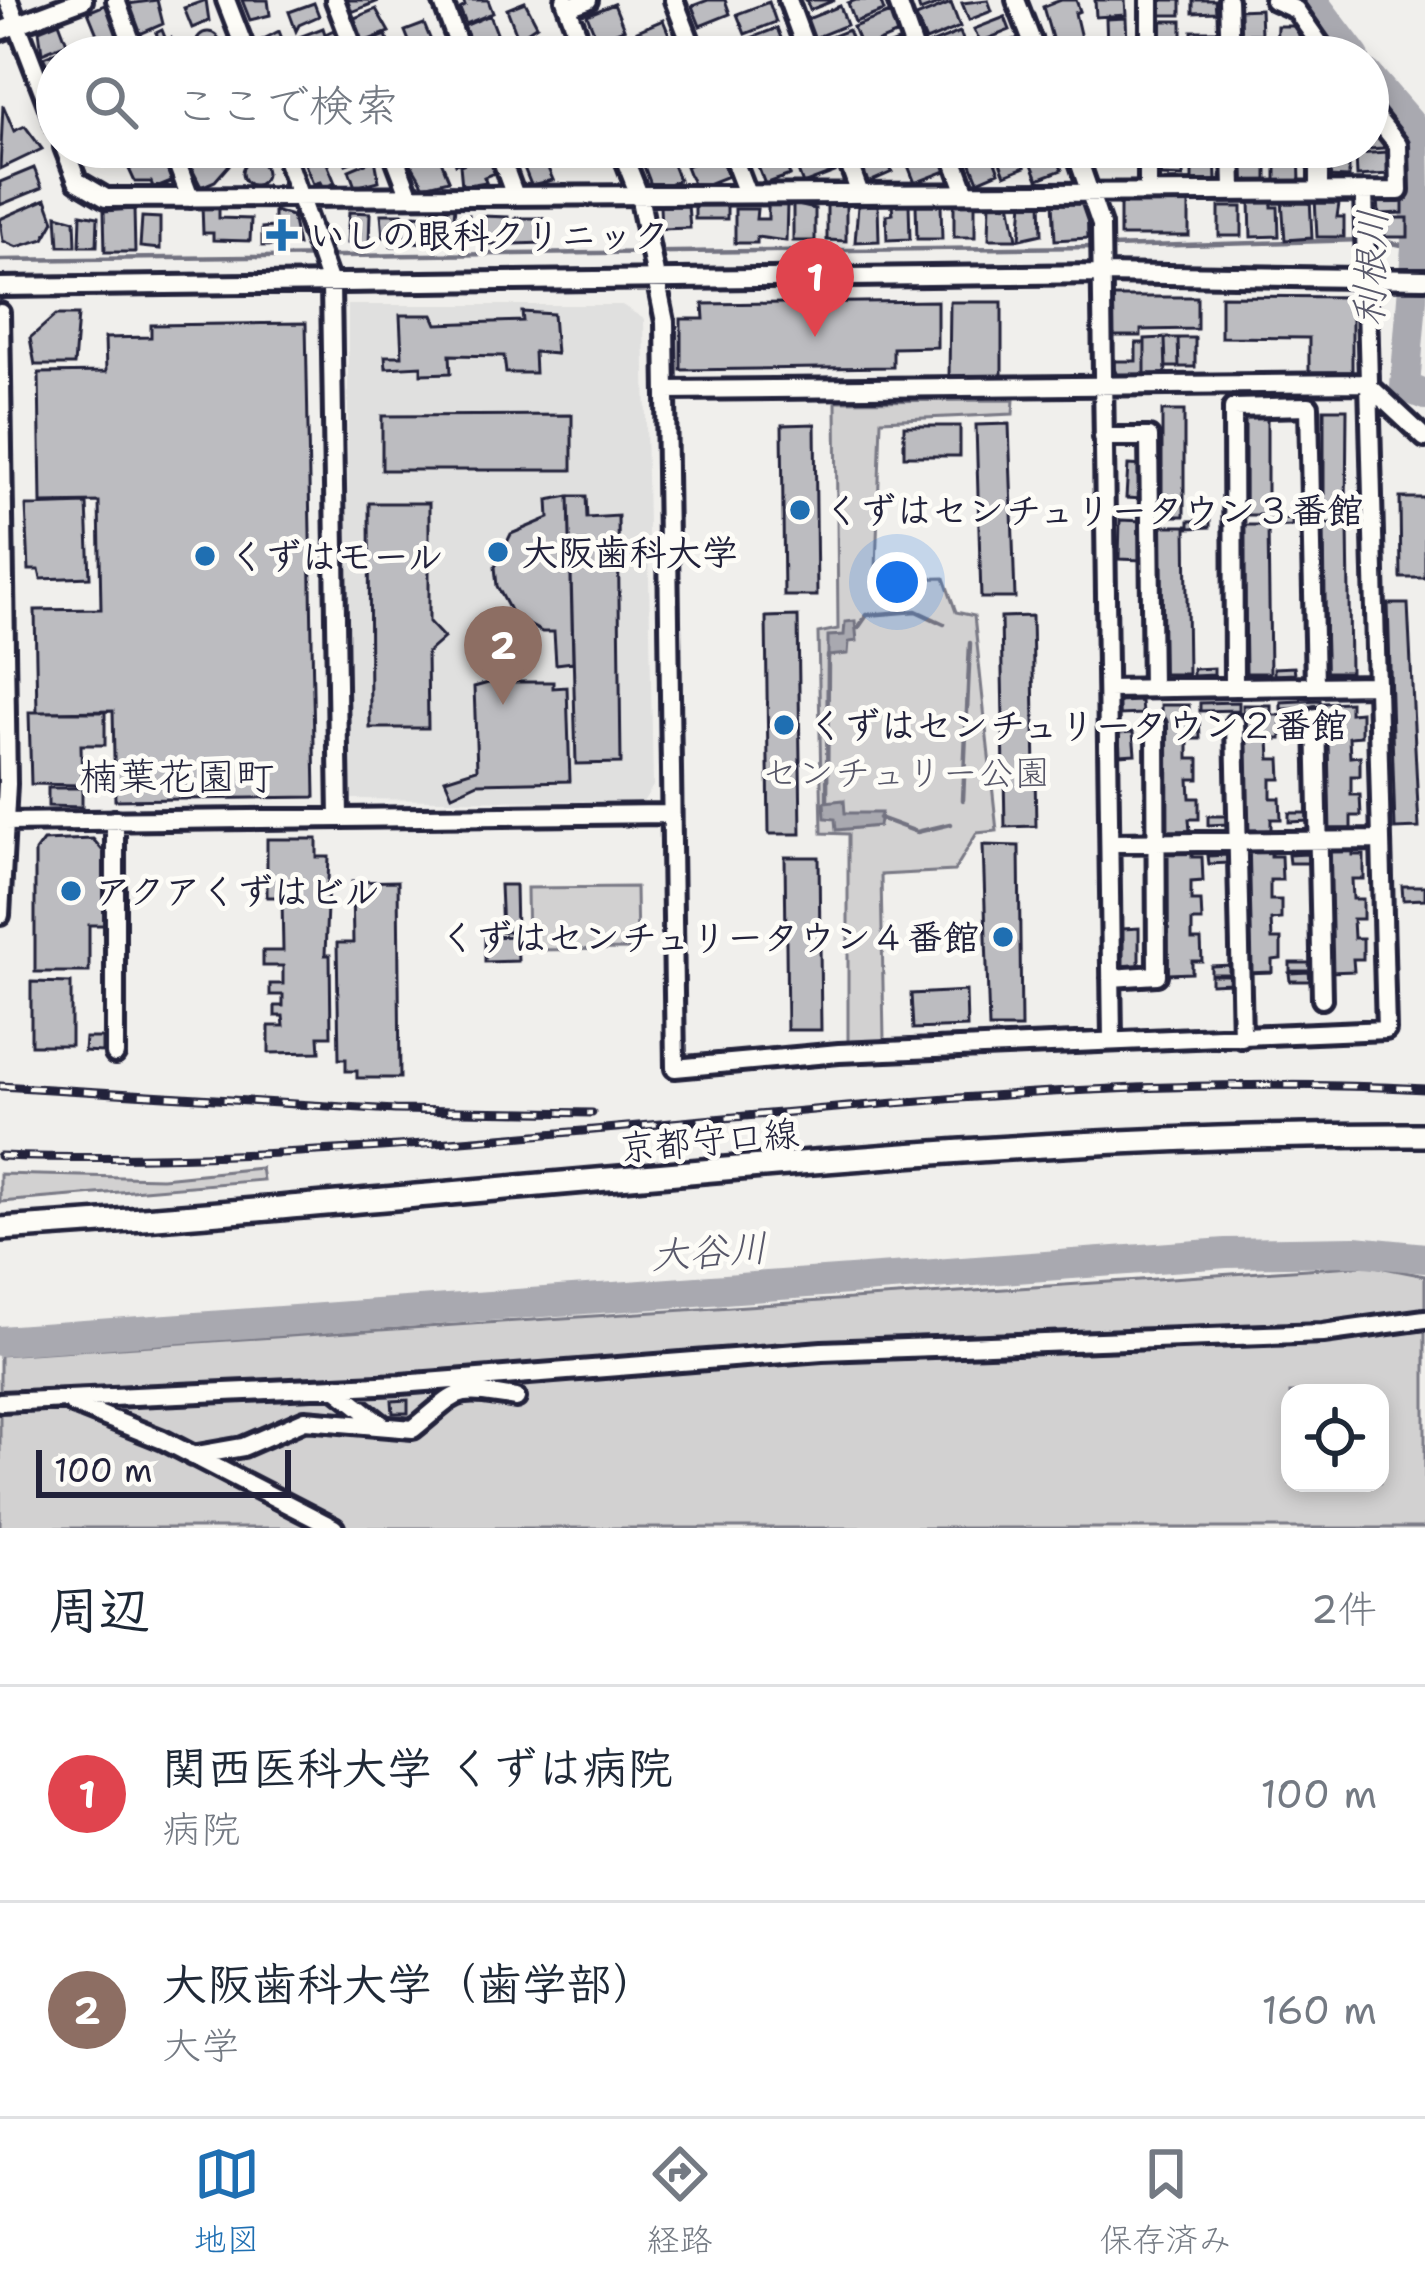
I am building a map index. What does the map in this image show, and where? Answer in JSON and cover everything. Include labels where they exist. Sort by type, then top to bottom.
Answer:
[{"type":"main road","name":"京都守口線","points":[[0,1228],[356,1205],[1130,1140],[1425,1136]]},
{"type":"street","points":[[8,0],[9,28],[36,84]]},
{"type":"street","points":[[9,28],[83,0]]},
{"type":"street","points":[[116,0],[129,36]]},
{"type":"street","points":[[226,0],[240,36]]},
{"type":"street","points":[[335,0],[349,36]]},
{"type":"street","points":[[442,0],[455,36]]},
{"type":"street","points":[[578,36],[566,4],[588,0]]},
{"type":"street","points":[[674,0],[688,36]]},
{"type":"street","points":[[788,0],[801,36]]},
{"type":"street","points":[[897,0],[910,36]]},
{"type":"street","points":[[1016,0],[1030,36]]},
{"type":"street","points":[[1150,0],[1150,36]]},
{"type":"street","points":[[1228,0],[1229,36]]},
{"type":"street","points":[[1274,0],[1296,10],[1312,36]]},
{"type":"street","points":[[72,168],[77,181],[106,198],[1399,190],[1398,145],[1389,134]]},
{"type":"street","points":[[179,168],[190,198]]},
{"type":"street","points":[[290,168],[331,286],[339,818]]},
{"type":"street","points":[[399,168],[409,194]]},
{"type":"street","points":[[505,168],[515,196]]},
{"type":"street","points":[[628,168],[660,282],[666,390],[668,814],[675,1068],[769,1057],[1387,1030],[1364,191]]},
{"type":"street","points":[[737,168],[747,194]]},
{"type":"street","points":[[851,168],[860,194]]},
{"type":"street","points":[[957,168],[966,193]]},
{"type":"street","points":[[1082,168],[1101,225],[1112,1040]]},
{"type":"street","points":[[1148,168],[1148,192]]},
{"type":"street","points":[[1232,168],[1233,191]]},
{"type":"street","points":[[1319,168],[1319,191]]},
{"type":"street","points":[[0,287],[1100,274],[1425,279]]},
{"type":"street","points":[[0,313],[0,915]]},
{"type":"street","points":[[666,390],[1366,383],[1425,438]]},
{"type":"street","points":[[1234,687],[1233,408],[1309,406],[1315,686]]},
{"type":"street","points":[[1103,437],[1149,437],[1152,688]]},
{"type":"street","points":[[1108,689],[1376,685]]},
{"type":"street","points":[[1316,717],[1322,999]]},
{"type":"street","points":[[1235,723],[1242,1038]]},
{"type":"street","points":[[1112,977],[1157,975],[1156,725]]},
{"type":"street","points":[[2,824],[668,814]]},
{"type":"street","points":[[115,820],[115,1054]]},
{"type":"street","points":[[1111,843],[1380,840]]},
{"type":"street","points":[[0,1402],[334,1387],[822,1351],[1323,1333],[1425,1318]]},
{"type":"street","points":[[334,1387],[386,1428]]},
{"type":"street","points":[[192,1456],[243,1447],[305,1420],[413,1429],[448,1396],[470,1390],[516,1398]]},
{"type":"street","points":[[48,1399],[87,1406],[334,1528]]},
{"type":"shaded area","name":"大阪歯科大学","points":[[348,305],[622,305],[644,319],[653,786],[643,802],[348,799]]},
{"type":"shaded area","points":[[855,621],[857,641],[849,642],[848,654],[828,656],[828,636],[844,635],[845,622]]},
{"type":"shaded area","points":[[844,800],[845,813],[881,813],[879,826],[836,830],[835,819],[825,818],[824,802]]},
{"type":"green space","name":"センチュリー公園","points":[[1014,400],[1013,414],[881,420],[876,570],[898,579],[944,578],[956,612],[974,616],[997,831],[977,833],[954,871],[881,875],[884,1039],[880,1043],[848,1042],[848,834],[822,833],[818,633],[838,629],[836,401]]},
{"type":"green space","points":[[636,887],[637,949],[528,950],[527,888]]},
{"type":"green space","points":[[261,1168],[263,1180],[0,1202],[0,1174],[162,1178]]},
{"type":"green space","points":[[1369,1265],[1425,1276],[1425,1528],[0,1528],[0,1355]]},
{"type":"building","points":[[157,0],[163,24],[140,34],[128,4]]},
{"type":"building","points":[[206,0],[209,21],[192,28],[184,8]]},
{"type":"building","points":[[242,0],[268,0],[270,15],[250,20]]},
{"type":"building","points":[[344,0],[381,0],[349,13]]},
{"type":"building","points":[[463,0],[488,0],[493,13],[466,24],[460,9],[465,6]]},
{"type":"building","points":[[725,0],[730,14],[700,26],[692,6]]},
{"type":"building","points":[[806,0],[835,0],[810,10]]},
{"type":"building","points":[[880,0],[884,11],[855,22],[848,3]]},
{"type":"building","points":[[917,0],[946,0],[947,1],[920,11]]},
{"type":"building","points":[[988,0],[992,11],[969,20],[962,3]]},
{"type":"building","points":[[1076,0],[1080,36],[1051,36],[1043,7]]},
{"type":"building","points":[[1095,0],[1125,0],[1126,15],[1096,17]]},
{"type":"building","points":[[1160,0],[1181,0],[1181,15],[1160,15]]},
{"type":"building","points":[[1193,0],[1215,0],[1216,12],[1193,13]]},
{"type":"building","points":[[525,2],[537,25],[517,36],[507,9]]},
{"type":"building","points":[[769,2],[776,22],[745,34],[737,14]]},
{"type":"building","points":[[314,3],[319,16],[296,31],[289,12]]},
{"type":"building","points":[[951,3],[960,27],[924,36],[916,17]]},
{"type":"building","points":[[107,4],[120,36],[98,36],[88,12]]},
{"type":"building","points":[[614,4],[624,29],[596,36],[587,15]]},
{"type":"building","points":[[840,6],[847,25],[811,36],[805,20]]},
{"type":"building","points":[[376,9],[389,32],[358,36],[352,19]]},
{"type":"building","points":[[1260,9],[1261,34],[1237,34],[1237,10]]},
{"type":"building","points":[[890,13],[898,34],[857,36],[853,27]]},
{"type":"building","points":[[490,15],[498,36],[468,36],[464,26]]},
{"type":"building","points":[[1005,17],[1010,30],[977,36],[974,29]]},
{"type":"building","points":[[1126,18],[1127,36],[1107,36],[1106,19]]},
{"type":"building","points":[[663,20],[670,36],[639,36],[637,31]]},
{"type":"building","points":[[1160,21],[1182,21],[1182,36],[1159,36]]},
{"type":"building","points":[[59,22],[64,36],[40,36],[39,30]]},
{"type":"building","points":[[424,24],[429,36],[407,36],[405,31]]},
{"type":"building","points":[[1277,26],[1299,26],[1299,36],[1277,36]]},
{"type":"building","points":[[323,28],[325,34],[334,30],[337,36],[302,36]]},
{"type":"building","points":[[777,28],[780,36],[756,36]]},
{"type":"building","points":[[1192,31],[1222,31],[1222,36],[1192,36]]},
{"type":"building","points":[[3,105],[14,131],[25,126],[36,141],[36,152],[0,169]]},
{"type":"building","points":[[1389,163],[1390,174],[1357,176],[1357,168],[1389,168]]},
{"type":"building","points":[[34,168],[42,188],[0,205],[0,182]]},
{"type":"building","points":[[169,168],[176,180],[154,189],[151,182],[135,182],[129,169]]},
{"type":"building","points":[[192,168],[226,168],[215,181],[201,187]]},
{"type":"building","points":[[244,168],[264,168],[262,181],[254,185],[242,173]]},
{"type":"building","points":[[307,168],[329,168],[335,183],[323,188],[320,182],[313,184]]},
{"type":"building","points":[[377,168],[379,181],[355,187],[349,170]]},
{"type":"building","points":[[414,168],[444,168],[449,180],[424,186]]},
{"type":"building","points":[[460,168],[495,168],[497,172],[484,177],[486,182],[462,186]]},
{"type":"building","points":[[524,168],[548,168],[553,180],[531,185]]},
{"type":"building","points":[[645,168],[674,168],[679,180],[653,190]]},
{"type":"building","points":[[687,168],[725,168],[728,176],[695,189]]},
{"type":"building","points":[[759,168],[787,168],[790,175],[765,184]]},
{"type":"building","points":[[797,168],[833,168],[835,172],[803,184]]},
{"type":"building","points":[[861,168],[890,168],[892,172],[867,183]]},
{"type":"building","points":[[909,168],[951,168],[951,169],[915,183]]},
{"type":"building","points":[[973,168],[997,168],[999,172],[978,181]]},
{"type":"building","points":[[1034,168],[1061,168],[1062,170],[1038,179]]},
{"type":"building","points":[[1161,168],[1183,168],[1183,177],[1161,176]]},
{"type":"building","points":[[1192,168],[1216,168],[1216,181],[1192,181]]},
{"type":"building","points":[[1244,168],[1267,168],[1267,181],[1244,181]]},
{"type":"building","points":[[1276,168],[1300,168],[1300,182],[1276,182]]},
{"type":"building","points":[[1326,168],[1349,168],[1349,178],[1326,177]]},
{"type":"building","points":[[1340,197],[1337,217],[1344,217],[1344,237],[1317,237],[1315,198]]},
{"type":"building","points":[[1310,198],[1312,238],[1285,240],[1282,200]]},
{"type":"building","points":[[1403,198],[1403,213],[1379,214],[1378,199]]},
{"type":"building","points":[[46,199],[54,221],[44,239],[17,247],[3,241],[0,219]]},
{"type":"building","points":[[1189,199],[1189,236],[1120,236],[1120,200]]},
{"type":"building","points":[[1087,200],[1088,238],[1055,240],[1053,202]]},
{"type":"building","points":[[954,201],[975,201],[975,237],[954,237]]},
{"type":"building","points":[[990,201],[1010,202],[1017,239],[989,239]]},
{"type":"building","points":[[1041,201],[1042,234],[1020,239],[1023,202]]},
{"type":"building","points":[[1272,201],[1272,207],[1278,207],[1279,236],[1251,237],[1250,202]]},
{"type":"building","points":[[695,203],[727,203],[727,219],[695,219]]},
{"type":"building","points":[[768,204],[787,204],[786,241],[757,237],[757,243],[735,243],[735,209],[757,209],[756,219],[768,219]]},
{"type":"building","points":[[793,204],[815,209],[815,241],[793,241]]},
{"type":"building","points":[[909,204],[910,239],[887,240],[886,215],[893,214],[892,205]]},
{"type":"building","points":[[202,205],[219,205],[219,218],[251,219],[250,241],[213,240],[213,233],[203,233]]},
{"type":"building","points":[[688,205],[690,228],[661,229],[660,206]]},
{"type":"building","points":[[827,205],[846,205],[846,241],[827,240]]},
{"type":"building","points":[[878,205],[879,241],[855,242],[858,206]]},
{"type":"building","points":[[916,205],[941,205],[942,239],[917,239]]},
{"type":"building","points":[[447,207],[455,207],[454,217],[469,215],[469,225],[476,225],[477,242],[448,243]]},
{"type":"building","points":[[1219,207],[1242,207],[1242,236],[1219,236]]},
{"type":"building","points":[[134,209],[135,252],[105,252],[104,211]]},
{"type":"building","points":[[274,211],[292,216],[298,245],[262,246],[262,228],[274,227]]},
{"type":"building","points":[[349,212],[370,213],[369,244],[347,243]]},
{"type":"building","points":[[81,214],[98,217],[97,246],[80,246]]},
{"type":"building","points":[[381,214],[403,214],[403,223],[390,223],[390,237],[383,237]]},
{"type":"building","points":[[57,215],[75,220],[76,246],[59,246]]},
{"type":"building","points":[[414,215],[427,216],[426,243],[413,242]]},
{"type":"building","points":[[429,215],[442,215],[440,243],[428,242]]},
{"type":"building","points":[[482,216],[508,217],[507,244],[482,244]]},
{"type":"building","points":[[142,217],[160,218],[160,249],[140,247]]},
{"type":"building","points":[[516,218],[543,218],[544,243],[515,244]]},
{"type":"building","points":[[1384,218],[1408,218],[1408,237],[1385,237]]},
{"type":"building","points":[[390,223],[403,223],[404,246],[391,246]]},
{"type":"building","points":[[1221,296],[1352,297],[1352,372],[1309,372],[1309,338],[1221,337]]},
{"type":"building","points":[[1109,297],[1197,297],[1197,329],[1110,336]]},
{"type":"building","points":[[937,301],[937,347],[893,348],[893,367],[681,370],[681,319],[704,319],[703,304]]},
{"type":"building","points":[[950,302],[1002,302],[1002,379],[949,378]]},
{"type":"building","points":[[522,312],[553,314],[556,354],[534,352],[535,373],[506,373],[504,356],[450,355],[451,373],[421,374],[421,366],[386,368],[385,356],[402,356],[400,315],[433,315],[437,324],[523,321]]},
{"type":"building","points":[[56,315],[78,315],[74,365],[35,365],[30,338]]},
{"type":"building","name":"くずはモール","points":[[306,323],[315,797],[115,800],[113,711],[37,712],[35,610],[101,609],[99,502],[41,503],[39,373],[106,372],[105,338],[151,337],[151,325]]},
{"type":"building","points":[[1165,338],[1166,378],[1145,379],[1145,339]]},
{"type":"building","points":[[1165,338],[1178,338],[1179,367],[1166,367]]},
{"type":"building","points":[[1178,338],[1195,338],[1195,367],[1179,367]]},
{"type":"building","points":[[1136,343],[1145,343],[1145,379],[1118,378],[1111,361],[1136,361]]},
{"type":"building","points":[[1324,409],[1347,409],[1346,514],[1324,514]]},
{"type":"building","points":[[1245,410],[1267,410],[1267,515],[1245,515]]},
{"type":"building","points":[[1162,411],[1184,411],[1184,516],[1162,516]]},
{"type":"building","points":[[572,415],[572,470],[382,470],[382,416]]},
{"type":"building","name":"くずはセンチュリータウン３番館","points":[[815,424],[817,596],[784,596],[782,425]]},
{"type":"building","points":[[1009,424],[1015,598],[981,598],[976,425]]},
{"type":"building","points":[[904,426],[960,426],[960,456],[904,456]]},
{"type":"building","points":[[1128,465],[1145,466],[1143,499],[1126,498]]},
{"type":"building","points":[[569,496],[586,496],[587,518],[618,516],[621,763],[576,764]]},
{"type":"building","points":[[569,496],[573,662],[556,664],[554,632],[542,632],[513,616],[497,586],[495,567],[511,534],[549,518],[548,500]]},
{"type":"building","points":[[1400,498],[1425,498],[1425,578],[1401,578]]},
{"type":"building","points":[[369,503],[429,503],[429,622],[444,638],[427,653],[428,728],[370,728]]},
{"type":"building","points":[[87,504],[90,577],[41,579],[39,570],[29,570],[26,506]]},
{"type":"building","points":[[1292,519],[1292,526],[1271,527],[1271,520]]},
{"type":"building","points":[[1120,520],[1143,521],[1142,560],[1119,559]]},
{"type":"building","points":[[1210,520],[1210,527],[1189,528],[1189,521]]},
{"type":"building","points":[[1324,524],[1348,524],[1350,672],[1326,672]]},
{"type":"building","points":[[1244,525],[1268,525],[1270,673],[1246,673]]},
{"type":"building","points":[[1161,526],[1186,526],[1188,674],[1163,674]]},
{"type":"building","points":[[1388,604],[1408,604],[1419,828],[1395,829]]},
{"type":"building","name":"くずはセンチュリータウン２番館","points":[[798,616],[801,834],[769,834],[766,617]]},
{"type":"building","points":[[1032,616],[1036,826],[1005,827],[1001,617]]},
{"type":"building","points":[[1294,667],[1295,674],[1274,675],[1274,668]]},
{"type":"building","points":[[1214,668],[1214,675],[1193,676],[1193,669]]},
{"type":"building","points":[[492,682],[553,682],[553,688],[567,687],[570,781],[478,783],[452,795],[445,779],[477,769],[474,687]]},
{"type":"building","points":[[1320,700],[1321,709],[1281,709],[1281,702]]},
{"type":"building","points":[[1141,701],[1142,714],[1119,715],[1118,702]]},
{"type":"building","points":[[1239,702],[1239,710],[1200,711],[1200,703]]},
{"type":"building","points":[[1350,702],[1350,713],[1361,712],[1361,736],[1349,737],[1350,757],[1360,756],[1360,776],[1351,776],[1351,795],[1360,795],[1361,816],[1351,816],[1351,829],[1326,829],[1323,703]]},
{"type":"building","points":[[1161,705],[1189,705],[1189,715],[1199,715],[1200,739],[1188,739],[1188,759],[1199,759],[1199,779],[1189,779],[1190,798],[1199,798],[1199,819],[1189,819],[1190,831],[1164,832]]},
{"type":"building","points":[[1243,705],[1271,705],[1271,715],[1281,715],[1281,739],[1269,739],[1270,759],[1280,759],[1281,779],[1271,779],[1271,798],[1280,798],[1281,819],[1271,819],[1271,831],[1246,832]]},
{"type":"building","points":[[29,712],[105,712],[105,745],[81,745],[82,785],[31,784]]},
{"type":"building","points":[[1133,732],[1135,754],[1120,755],[1119,733]]},
{"type":"building","points":[[48,788],[82,788],[82,807],[48,806]]},
{"type":"building","points":[[1289,813],[1309,813],[1309,821],[1289,822]]},
{"type":"building","points":[[1208,816],[1228,816],[1228,824],[1208,825]]},
{"type":"building","name":"アクアくずはビル","points":[[93,839],[107,856],[107,925],[89,925],[89,972],[35,972],[35,852],[43,841]]},
{"type":"building","points":[[267,839],[317,839],[317,857],[329,857],[325,955],[330,955],[331,1036],[319,1036],[320,1052],[269,1053],[269,1026],[284,1026],[283,1016],[275,1016],[275,1006],[283,1006],[283,995],[270,995],[270,984],[283,984],[283,966],[263,966],[263,951],[283,951],[282,897],[267,897]]},
{"type":"building","name":"くずはセンチュリータウン４番館","points":[[983,845],[1019,846],[1021,1028],[989,1028]]},
{"type":"building","points":[[1326,845],[1353,845],[1353,855],[1364,855],[1364,879],[1352,879],[1353,899],[1363,899],[1363,919],[1353,919],[1354,938],[1363,938],[1363,959],[1353,959],[1354,971],[1329,972]]},
{"type":"building","points":[[1244,846],[1271,846],[1271,856],[1281,856],[1282,880],[1270,880],[1270,900],[1281,900],[1281,919],[1271,920],[1272,939],[1281,939],[1281,959],[1272,960],[1272,972],[1246,973]]},
{"type":"building","points":[[1164,847],[1192,847],[1192,857],[1202,857],[1203,881],[1191,882],[1191,901],[1201,901],[1202,921],[1192,921],[1192,940],[1201,940],[1202,961],[1192,961],[1192,973],[1167,974]]},
{"type":"building","points":[[1308,854],[1308,863],[1289,863],[1288,855]]},
{"type":"building","points":[[1228,855],[1229,863],[1209,864],[1208,856]]},
{"type":"building","points":[[785,857],[819,857],[821,1030],[787,1030]]},
{"type":"building","points":[[398,881],[400,1078],[357,1078],[357,1071],[346,1071],[346,1059],[339,1059],[337,943],[353,943],[352,882]]},
{"type":"building","points":[[500,885],[515,885],[516,932],[502,932]]},
{"type":"building","points":[[1402,886],[1425,886],[1425,899],[1403,900]]},
{"type":"building","points":[[1139,928],[1139,969],[1123,969],[1123,929]]},
{"type":"building","points":[[517,936],[518,961],[485,962],[485,937]]},
{"type":"building","points":[[1290,963],[1310,963],[1310,971],[1290,971]]},
{"type":"building","points":[[1231,965],[1231,974],[1211,974],[1211,966]]},
{"type":"building","points":[[1309,972],[1310,981],[1290,981],[1289,973]]},
{"type":"building","points":[[1211,975],[1231,975],[1231,983],[1211,984]]},
{"type":"building","points":[[31,982],[71,983],[71,1045],[31,1045]]},
{"type":"building","name":"くずはセンチュリータウン４番館","points":[[966,991],[967,1027],[913,1029],[911,994]]},
{"type":"building","points":[[85,1038],[102,1038],[102,1052],[84,1051]]},
{"type":"building","points":[[408,1400],[408,1413],[393,1413],[392,1401]]},
{"type":"waterway","name":"利根川","points":[[1312,0],[1339,36]]},
{"type":"waterway","name":"利根川","points":[[1389,99],[1414,128],[1416,248],[1405,387],[1425,395]]},
{"type":"waterway","points":[[1373,239],[1416,248]]},
{"type":"waterway","points":[[1109,247],[1362,240]]},
{"type":"waterway","points":[[0,260],[1098,247]]},
{"type":"waterway","points":[[858,628],[867,615],[916,611],[944,624]]},
{"type":"waterway","points":[[963,800],[970,643]]},
{"type":"waterway","points":[[827,800],[828,656]]},
{"type":"waterway","points":[[879,818],[917,832],[951,824]]},
{"type":"waterway","name":"大谷川","points":[[0,1341],[1226,1253],[1355,1251],[1425,1258]]},
{"type":"railway","points":[[0,1156],[178,1157],[357,1149],[1068,1091],[1247,1085],[1425,1089]]},
{"type":"railway","points":[[0,1086],[395,1110],[592,1113]]},
{"type":"place","name":"いしの眼科クリニック","points":[[282,235]]},
{"type":"place","name":"関西医科大学 くずは病院","points":[[815,337]]},
{"type":"place","name":"くずはセンチュリータウン３番館","points":[[800,510]]},
{"type":"place","name":"大阪歯科大学","points":[[498,552]]},
{"type":"place","name":"くずはモール","points":[[205,556]]},
{"type":"place","name":"大阪歯科大学（歯学部）","points":[[503,705]]},
{"type":"place","name":"くずはセンチュリータウン２番館","points":[[784,725]]},
{"type":"place","name":"アクアくずはビル","points":[[71,891]]},
{"type":"place","name":"くずはセンチュリータウン４番館","points":[[1003,937]]},
{"type":"district","name":"楠葉花園町","points":[[177,776]]}]
